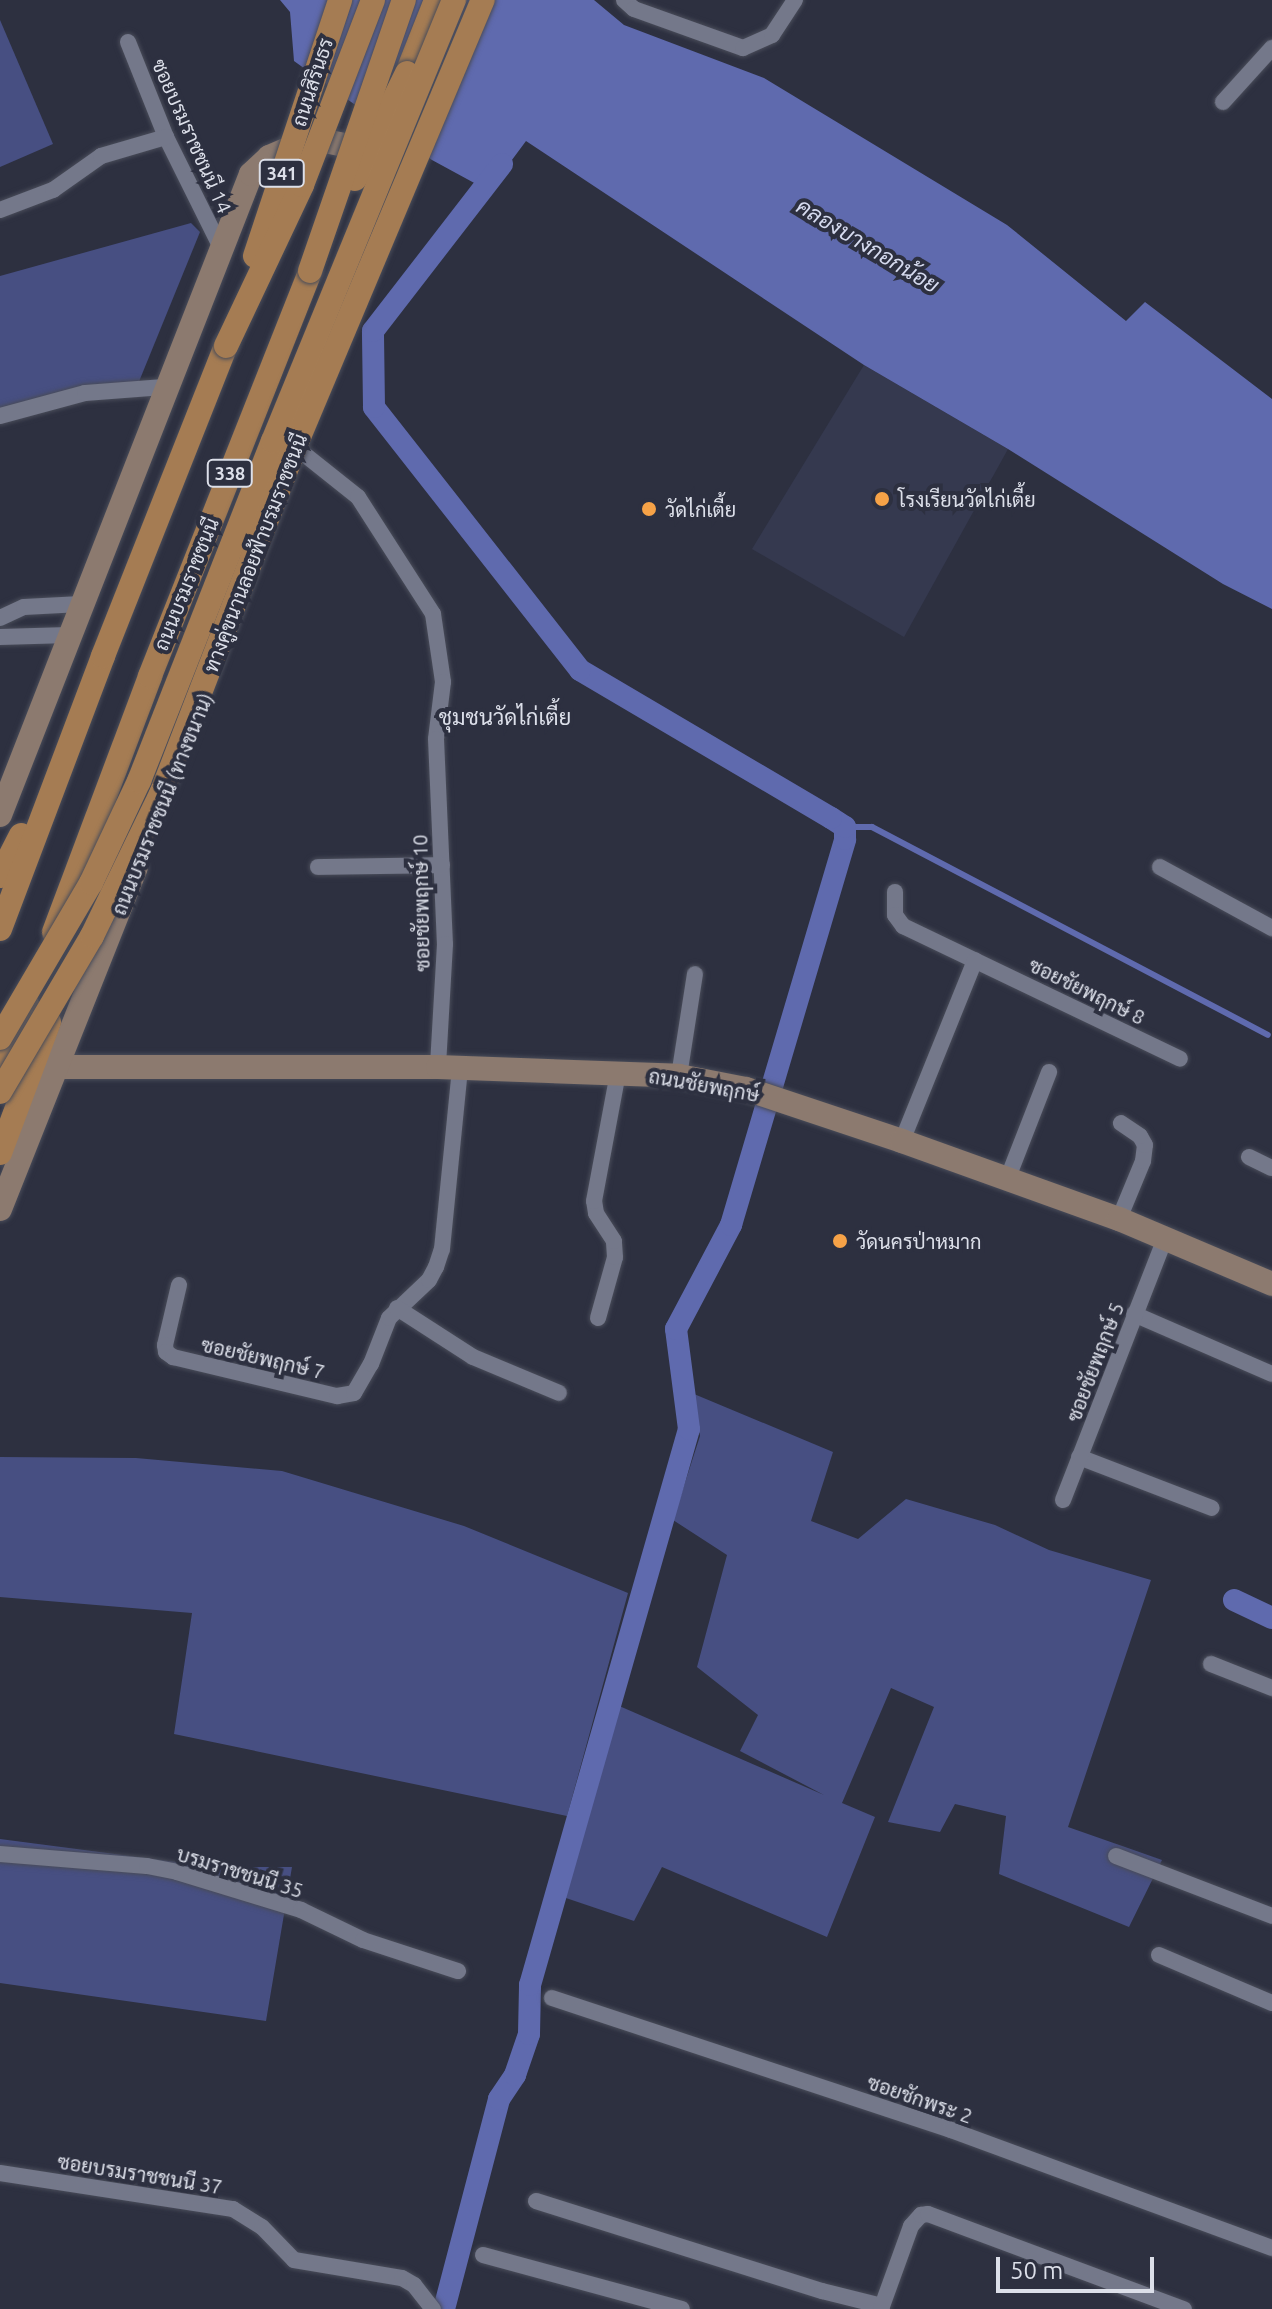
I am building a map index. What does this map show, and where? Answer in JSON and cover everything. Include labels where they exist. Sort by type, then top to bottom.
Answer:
[{"type":"main road","name":"ถนนสิรินธร","points":[[226,346],[340,0]]},
{"type":"main road","name":"338","points":[[0,929],[67,748],[226,346],[302,185],[373,0]]},
{"type":"main road","name":"ถนนบรมราชชนนี","points":[[0,1077],[150,676],[310,271],[404,0]]},
{"type":"main road","points":[[310,271],[407,73],[436,0]]},
{"type":"main road","name":"ทางคู่ขนานลอยฟ้าบรมราชชนนี","points":[[0,1038],[91,883],[139,781],[273,441],[454,0]]},
{"type":"main road","name":"ทางคู่ขนานลอยฟ้าบรมราชชนนี","points":[[0,1092],[59,994],[115,891],[161,794],[299,437],[483,0]]},
{"type":"main road","name":"ถนนบรมราชชนนี (ทางขนาน)","points":[[0,1209],[396,221],[398,185],[381,164],[353,147],[330,142],[299,144],[269,157],[251,174],[220,246]]},
{"type":"main road","points":[[0,815],[4,789],[69,635],[220,246]]},
{"type":"main road","points":[[124,745],[130,883]]},
{"type":"main road","points":[[0,876],[67,748]]},
{"type":"main road","points":[[0,1153],[59,994]]},
{"type":"main road","name":"ถนนชัยพฤกษ์","points":[[55,1067],[449,1068],[679,1076],[746,1089],[902,1141],[1119,1219],[1272,1284]]},
{"type":"street","points":[[632,3],[743,48],[772,35],[795,0]]},
{"type":"street","name":"ซอยบรมราชชนนี 14","points":[[128,42],[166,137],[220,246]]},
{"type":"street","points":[[1223,102],[1272,48]]},
{"type":"street","points":[[0,210],[53,190],[101,156],[166,137]]},
{"type":"street","points":[[0,416],[85,393],[164,387]]},
{"type":"street","name":"ซอยชัยพฤกษ์ 10","points":[[304,454],[337,477],[358,497],[433,614],[443,682],[436,739],[449,1068]]},
{"type":"street","points":[[0,618],[24,607],[81,604]]},
{"type":"street","points":[[0,637],[69,635]]},
{"type":"street","points":[[318,867],[442,865]]},
{"type":"street","points":[[1160,867],[1272,928]]},
{"type":"street","name":"ซอยชัยพฤกษ์ 8","points":[[895,892],[895,915],[903,926],[1180,1059]]},
{"type":"street","points":[[902,1141],[975,960]]},
{"type":"street","points":[[679,1076],[695,974]]},
{"type":"street","name":"ซอยชัยพฤกษ์ 7","points":[[179,1285],[166,1352],[173,1357],[337,1396],[349,1396],[361,1385],[381,1330],[397,1308],[429,1280],[442,1249],[449,1068]]},
{"type":"street","points":[[1007,1180],[1049,1072]]},
{"type":"street","points":[[598,1318],[615,1257],[614,1241],[596,1213],[594,1201],[618,1073]]},
{"type":"street","points":[[1119,1219],[1143,1161],[1145,1145],[1140,1136],[1121,1123]]},
{"type":"street","points":[[1249,1157],[1272,1168]]},
{"type":"street","name":"ซอยชัยพฤกษ์ 5","points":[[1063,1500],[1165,1238]]},
{"type":"street","points":[[397,1308],[473,1357],[559,1393]]},
{"type":"street","points":[[1134,1314],[1272,1374]]},
{"type":"street","points":[[1079,1457],[1212,1508]]},
{"type":"street","points":[[1211,1664],[1272,1688]]},
{"type":"street","name":"บรมราชชนนี 35","points":[[0,1854],[147,1866],[177,1872],[301,1910],[363,1940],[458,1971]]},
{"type":"street","points":[[1116,1856],[1272,1916]]},
{"type":"street","points":[[1159,1955],[1272,2003]]},
{"type":"street","name":"ซอยชักพระ 2","points":[[552,1998],[951,2130],[1272,2248]]},
{"type":"street","name":"ซอยบรมราชชนนี 37","points":[[0,2173],[233,2209],[262,2227],[294,2260],[402,2278],[414,2285],[433,2309]]},
{"type":"street","points":[[536,2201],[882,2307],[911,2226],[921,2215],[928,2214],[1184,2309]]},
{"type":"street","points":[[483,2255],[682,2309]]},
{"type":"shaded area","points":[[0,20],[53,144],[0,167]]},
{"type":"shaded area","points":[[191,223],[200,232],[138,384],[0,410],[0,276]]},
{"type":"shaded area","name":"โรงเรียนวัดไก่เตี้ย","points":[[864,365],[1008,449],[904,637],[752,549]]},
{"type":"shaded area","points":[[694,1394],[833,1452],[811,1521],[858,1539],[906,1499],[995,1525],[1049,1550],[1151,1580],[1068,1827],[1162,1860],[1129,1927],[999,1874],[1006,1816],[955,1804],[940,1832],[888,1822],[934,1707],[891,1688],[842,1803],[875,1817],[827,1937],[662,1867],[634,1921],[563,1897],[617,1705],[824,1795],[740,1751],[758,1715],[697,1667],[727,1555],[673,1520],[700,1436]]},
{"type":"shaded area","points":[[0,1457],[136,1458],[282,1471],[464,1526],[628,1593],[567,1816],[174,1734],[192,1613],[0,1597]]},
{"type":"shaded area","points":[[0,1839],[214,1867],[292,1867],[266,2021],[0,1983]]},
{"type":"water","name":"คลองบางกอกน้อย","points":[[280,0],[594,0],[624,25],[764,78],[1007,225],[1126,321],[1145,302],[1272,399],[1272,609],[1223,584],[1008,449],[864,365],[526,141],[489,191],[432,160],[294,61],[290,12]]},
{"type":"waterway","points":[[444,2309],[499,2099],[515,2075],[529,2034],[530,1985],[689,1429],[676,1329],[731,1225],[845,839],[845,827],[831,818],[580,670],[374,407],[373,331],[502,164]]},
{"type":"waterway","points":[[845,827],[872,827],[1268,1035]]},
{"type":"waterway","points":[[1234,1600],[1272,1618]]},
{"type":"place","name":"โรงเรียนวัดไก่เตี้ย","points":[[882,499]]},
{"type":"place","name":"วัดไก่เตี้ย","points":[[649,509]]},
{"type":"place","name":"วัดนครป่าหมาก","points":[[840,1241]]},
{"type":"district","name":"ชุมชนวัดไก่เตี้ย","points":[[505,717]]}]
